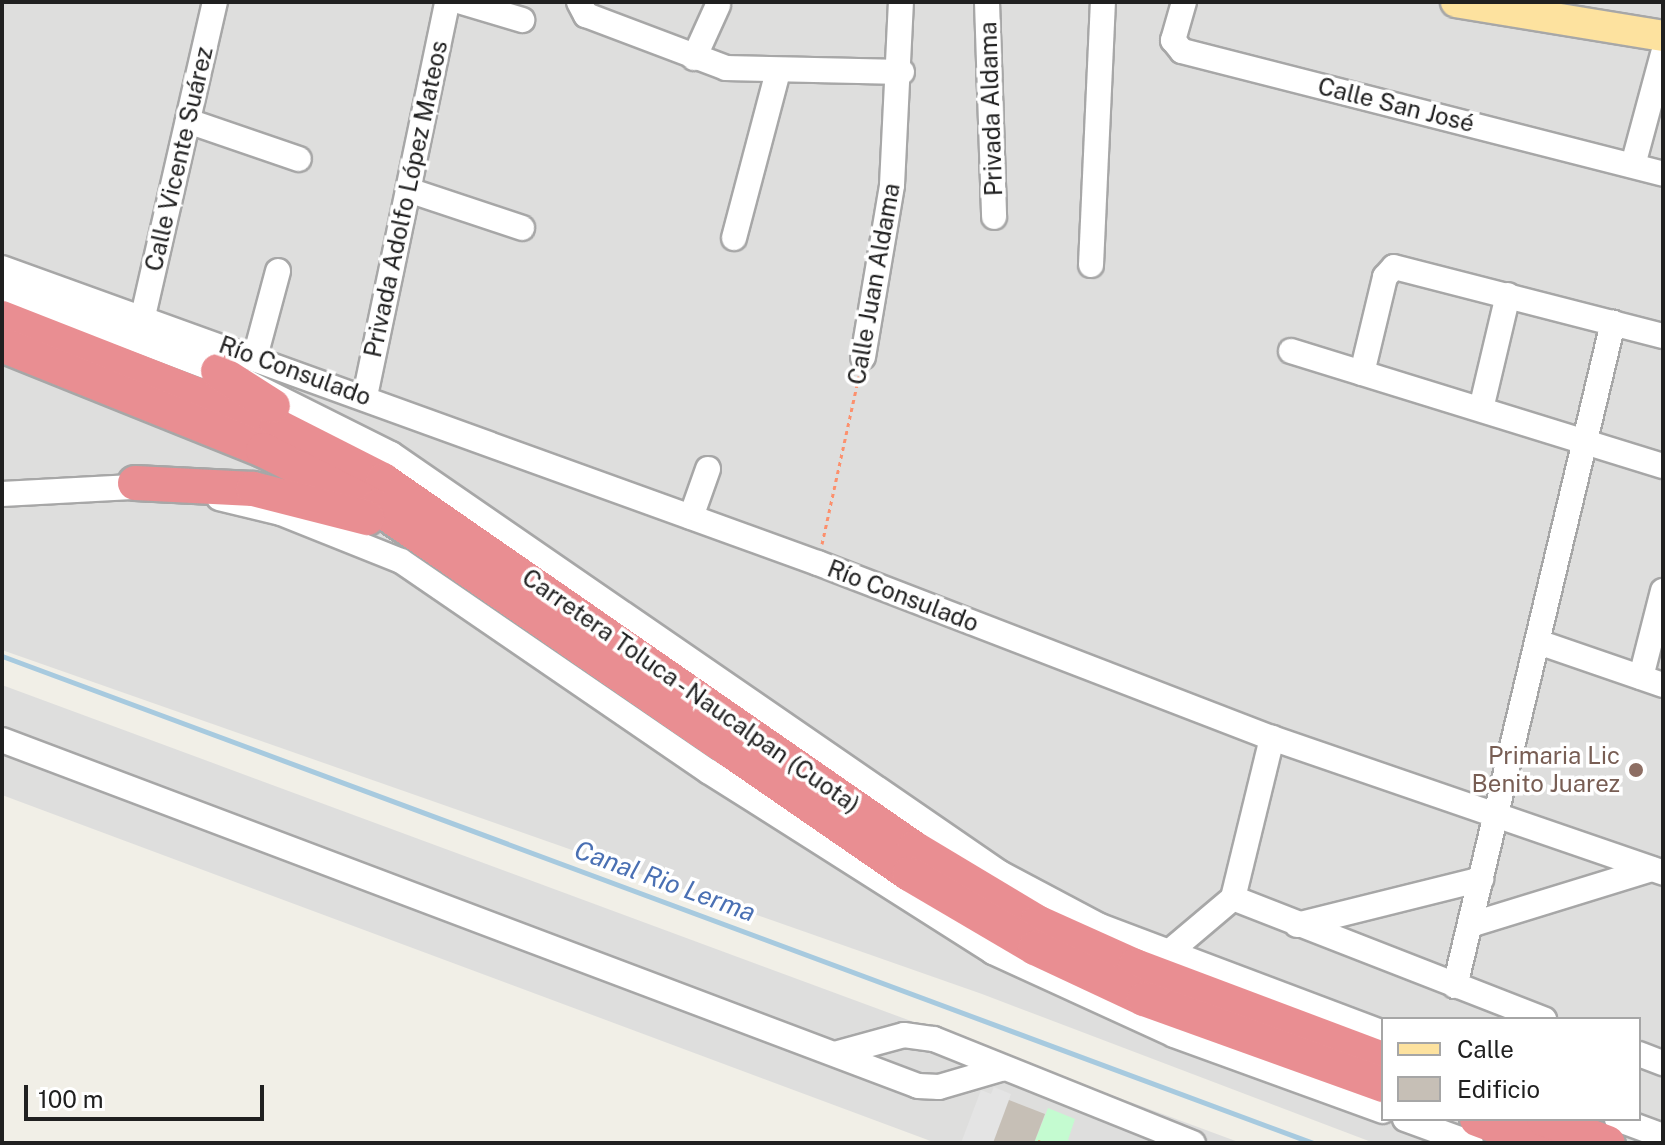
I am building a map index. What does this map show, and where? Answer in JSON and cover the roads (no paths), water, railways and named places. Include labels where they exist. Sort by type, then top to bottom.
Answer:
[{"type":"highway","name":"Carretera Toluca - Naucalpan (Cuota)","points":[[2,318],[277,426],[383,480],[456,526],[967,882],[1135,966],[1381,1058]]},
{"type":"highway","name":"Carretera Toluca - Naucalpan (Cuota)","points":[[2,345],[318,474],[412,532],[963,908],[1144,999],[1381,1084]]},
{"type":"highway","points":[[218,371],[416,485],[456,526]]},
{"type":"highway","points":[[135,483],[253,489],[412,532]]},
{"type":"highway","points":[[1482,1121],[1541,1143]]},
{"type":"highway","points":[[1549,1121],[1608,1143]]},
{"type":"main road","points":[[1456,2],[1534,8],[1663,36]]},
{"type":"street","name":"Calle Vicente Suárez","points":[[143,316],[215,2]]},
{"type":"street","name":"Privada Adolfo López Mateos","points":[[365,396],[411,191],[447,2]]},
{"type":"street","points":[[462,2],[522,20]]},
{"type":"street","points":[[579,2],[586,15],[694,58],[778,72],[902,72]]},
{"type":"street","name":"Calle Juan Aldama","points":[[863,357],[892,185],[902,72],[901,2]]},
{"type":"street","name":"Privada Aldama","points":[[987,2],[994,217]]},
{"type":"street","points":[[1091,265],[1103,2]]},
{"type":"street","name":"Calle San José","points":[[1184,2],[1173,40],[1182,51],[1663,174]]},
{"type":"street","points":[[694,58],[718,5]]},
{"type":"street","points":[[1633,165],[1663,54]]},
{"type":"street","points":[[734,238],[778,72]]},
{"type":"street","points":[[188,121],[299,159]]},
{"type":"street","points":[[411,191],[522,228]]},
{"type":"street","points":[[1362,373],[1385,277],[1394,267],[1663,336]]},
{"type":"street","name":"Río Consulado","points":[[2,268],[365,396],[818,563],[1272,738],[1657,871]]},
{"type":"street","points":[[255,357],[278,271]]},
{"type":"street","points":[[2,289],[218,371],[334,423],[463,501],[1000,873],[1168,953],[1381,1032]]},
{"type":"street","points":[[1481,409],[1508,295]]},
{"type":"street","points":[[1455,986],[1590,442],[1613,323]]},
{"type":"street","points":[[1291,351],[1663,466]]},
{"type":"street","points":[[691,517],[708,469]]},
{"type":"street","points":[[2,494],[135,483],[281,513],[401,561],[720,779],[993,952],[1146,1024],[1381,1110]]},
{"type":"street","points":[[1541,643],[1652,681],[1663,591]]},
{"type":"street","points":[[1168,953],[1233,898],[1272,738]]},
{"type":"street","points":[[2,740],[927,1088],[1001,1069]]},
{"type":"street","points":[[1470,925],[1657,871]]},
{"type":"street","points":[[1297,925],[1481,879]]},
{"type":"street","points":[[1233,898],[1539,1017]]},
{"type":"street","points":[[838,1053],[920,1035],[1193,1143]]},
{"type":"street","points":[[1641,1055],[1663,1063]]},
{"type":"street","points":[[1410,1121],[1471,1143]]},
{"type":"street","points":[[1622,1121],[1663,1136]]},
{"type":"waterway","name":"Canal Rio Lerma","points":[[2,656],[1313,1143]]},
{"type":"place","name":"Primaria Lic Benito Juarez","points":[[1636,770]]}]
